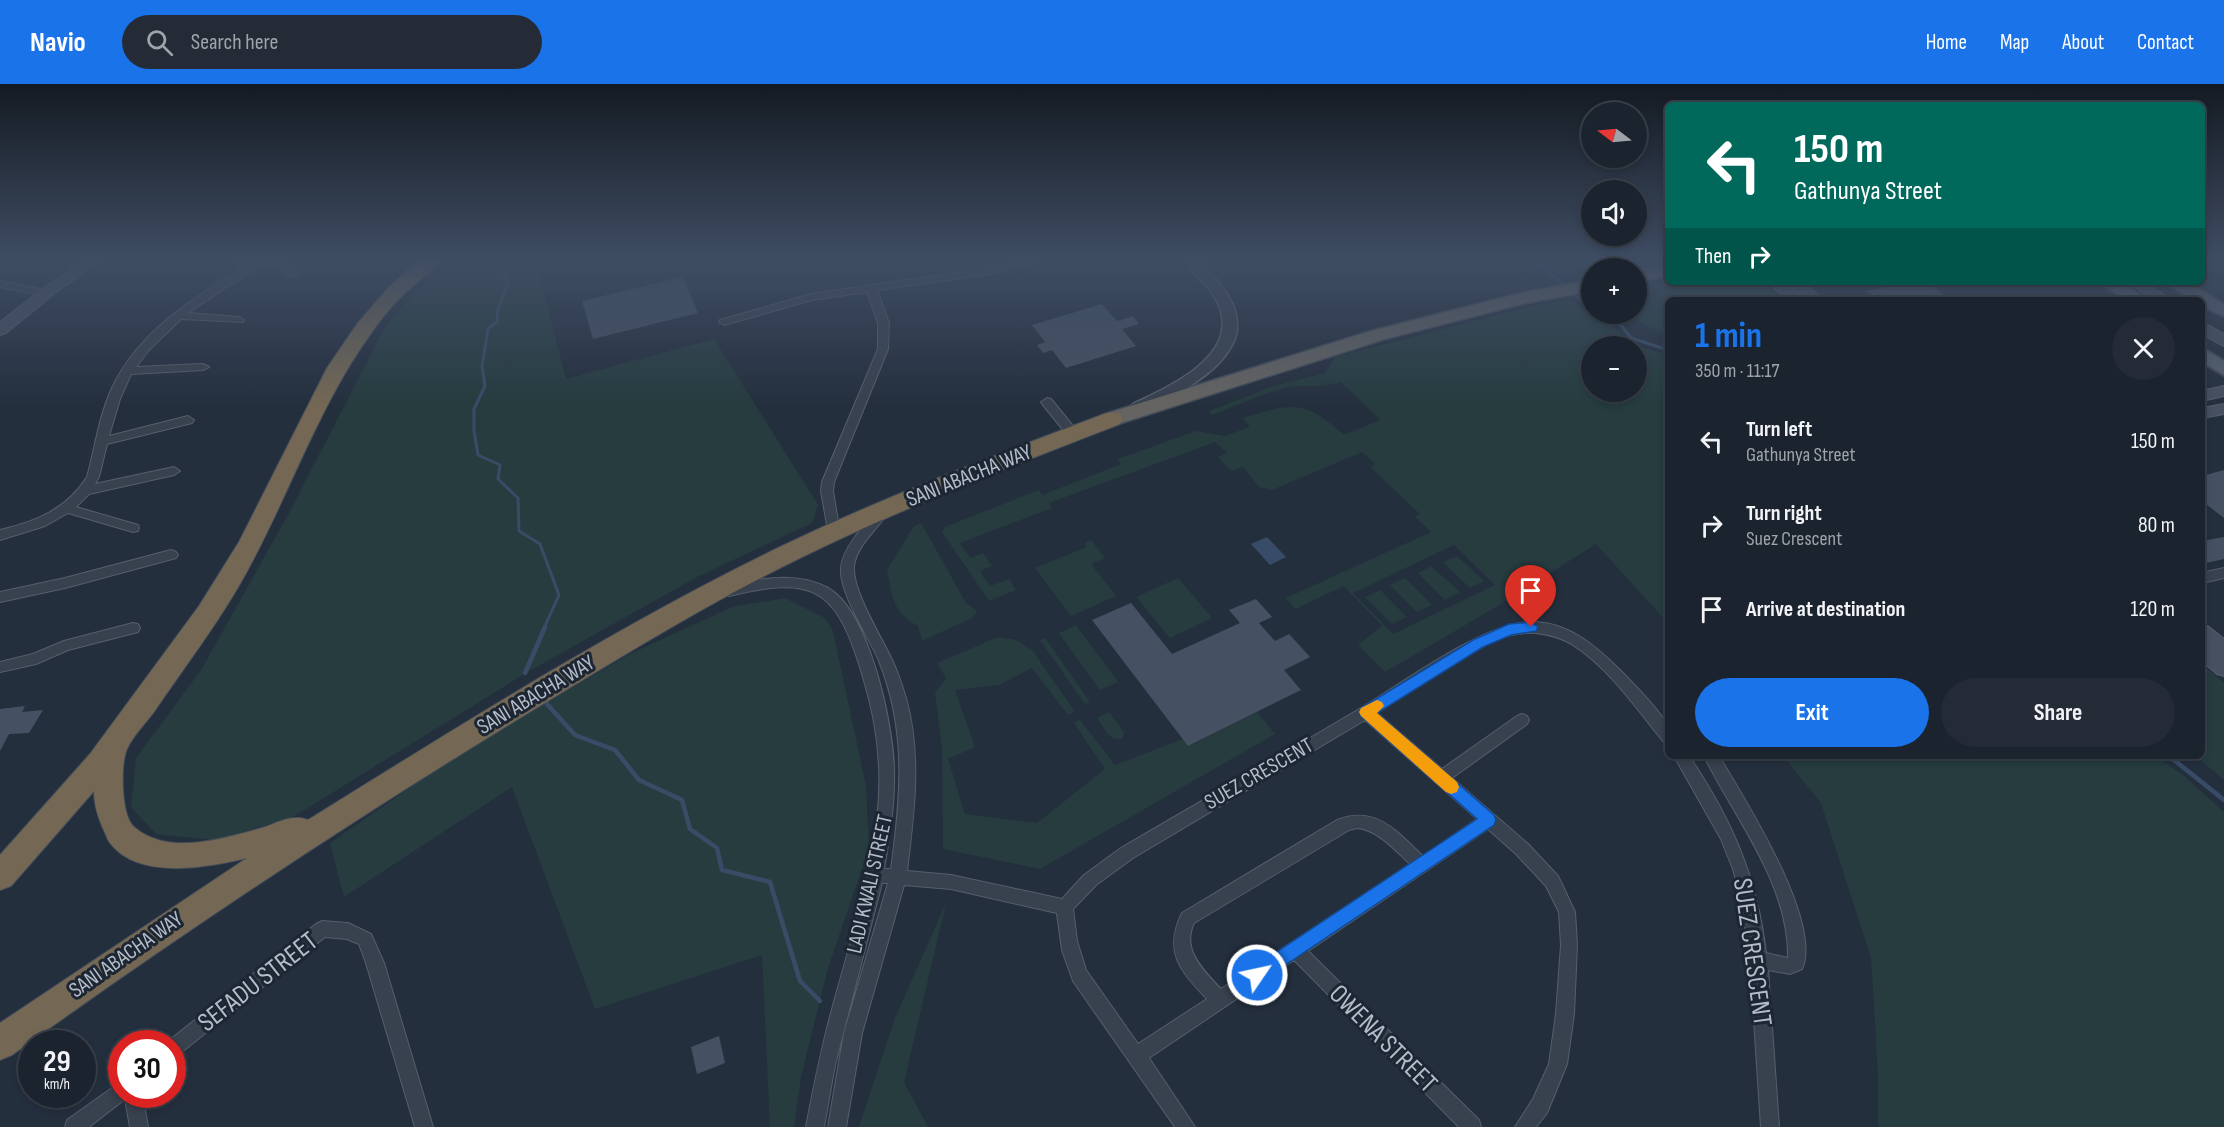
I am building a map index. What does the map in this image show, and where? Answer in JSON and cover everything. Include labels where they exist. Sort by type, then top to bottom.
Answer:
[{"type":"highway","points":[[0,876],[112,747],[228,584],[268,513],[325,391],[347,352],[380,309]]},
{"type":"highway","points":[[1112,419],[1378,335],[1483,309]]},
{"type":"highway","name":"SANI ABACHA WAY","points":[[0,1043],[112,963],[337,815],[663,620],[791,553],[884,510],[1112,419]]},
{"type":"highway","points":[[112,747],[110,812],[118,830],[132,843],[148,852],[198,856],[226,851],[337,815]]},
{"type":"main road","points":[[0,318],[12,309]]},
{"type":"main road","points":[[0,330],[27,309]]},
{"type":"main road","points":[[2206,309],[2224,321]]},
{"type":"main road","points":[[2205,329],[2224,341]]},
{"type":"main road","points":[[2205,346],[2224,359]]},
{"type":"main road","points":[[2205,356],[2224,369]]},
{"type":"main road","points":[[2205,395],[2224,391]]},
{"type":"main road","points":[[2205,413],[2224,409]]},
{"type":"main road","points":[[2205,634],[2224,650]]},
{"type":"main road","points":[[2205,652],[2224,668]]},
{"type":"street","points":[[0,549],[3,534],[53,518],[68,509],[87,490],[118,389],[128,371],[144,350],[179,316],[190,309]]},
{"type":"street","points":[[724,322],[771,309]]},
{"type":"street","points":[[834,533],[827,491],[828,482],[883,349],[886,332],[881,309]]},
{"type":"street","points":[[1112,419],[1191,380],[1209,366],[1225,345],[1231,326],[1226,309]]},
{"type":"street","points":[[179,316],[239,321]]},
{"type":"street","points":[[128,371],[203,367]]},
{"type":"street","points":[[1047,402],[1073,434]]},
{"type":"street","points":[[103,441],[188,420]]},
{"type":"street","points":[[87,490],[174,471]]},
{"type":"street","points":[[68,509],[133,528]]},
{"type":"street","name":"LADI KWALI STREET","points":[[837,1127],[853,1033],[898,876],[908,789],[904,721],[886,661],[854,596],[847,569],[851,555],[884,510]]},
{"type":"street","points":[[0,597],[65,584],[171,555]]},
{"type":"street","points":[[2205,577],[2224,573]]},
{"type":"street","name":"LADI KWALI STREET","points":[[709,596],[747,586],[779,582],[804,585],[832,597],[849,620],[872,675],[884,722],[888,758],[888,804],[876,875],[835,1024],[815,1127]]},
{"type":"street","name":"SUEZ CRESCENT","points":[[1065,907],[1090,880],[1127,853],[1478,644],[1509,630],[1531,627],[1554,630],[1576,640],[1594,654],[1632,692],[1665,734]]},
{"type":"street","points":[[0,667],[36,659],[64,646],[133,628]]},
{"type":"street","points":[[1366,712],[1522,849],[1552,881],[1567,912],[1569,945],[1567,991],[1558,1064],[1540,1106],[1524,1127]]},
{"type":"street","points":[[1441,778],[1522,720]]},
{"type":"street","name":"SUEZ CRESCENT","points":[[1683,759],[1722,823],[1741,869],[1752,907],[1759,960],[1770,1127]]},
{"type":"street","points":[[1713,759],[1769,861],[1792,916],[1797,945],[1796,963],[1790,966],[1759,960]]},
{"type":"street","points":[[1219,1000],[1195,971],[1179,942],[1181,930],[1188,918],[1343,825],[1358,820],[1371,823],[1422,865]]},
{"type":"street","points":[[1135,1056],[1489,820]]},
{"type":"street","points":[[876,875],[951,882],[1065,907],[1066,933],[1079,975],[1186,1127]]},
{"type":"street","name":"SEFADU STREET","points":[[186,1038],[322,929],[348,931],[365,939],[424,1127]]},
{"type":"street","name":"OWENA STREET","points":[[1295,949],[1472,1127]]},
{"type":"street","points":[[74,1127],[108,1101]]},
{"type":"street","points":[[135,1108],[139,1127]]},
{"type":"green space","points":[[401,309],[548,309],[566,379],[714,339],[818,505],[812,523],[697,577],[526,673],[293,817],[216,840],[156,834],[131,807],[136,758],[201,670],[289,513],[385,327]]},
{"type":"green space","points":[[1524,309],[1581,309],[1581,324],[1609,324],[1623,336],[1581,336],[1581,402],[1647,402],[1647,349],[1665,354],[1665,620],[1596,544],[1508,600],[1385,672],[1358,645],[1382,626],[1344,586],[1295,609],[1286,598],[1431,532],[1415,517],[1420,514],[1370,467],[1375,464],[1362,452],[1272,490],[1259,487],[1243,467],[1231,471],[1218,457],[1227,453],[1215,442],[1049,503],[1052,508],[960,543],[970,558],[983,553],[992,566],[980,571],[990,586],[1009,579],[1016,590],[989,601],[942,532],[945,527],[1039,490],[1042,495],[1121,464],[1118,459],[1196,431],[1225,436],[1250,427],[1243,418],[1274,409],[1297,407],[1307,410],[1330,423],[1344,435],[1380,420],[1341,382],[1289,387],[1212,415],[1209,411],[1274,386],[1325,373],[1335,357]],"holes":[[[1454,545],[1495,585],[1393,634],[1353,593]]]},
{"type":"green space","points":[[1647,309],[1665,309],[1665,334],[1643,324],[1647,324]]},
{"type":"green space","points":[[921,523],[966,603],[977,611],[972,618],[922,641],[918,626],[903,615],[895,603],[887,570],[914,526]]},
{"type":"green space","points":[[1091,540],[1105,558],[1091,564],[1116,596],[1071,616],[1035,568],[1087,547],[1085,543]]},
{"type":"green space","points":[[1457,556],[1484,581],[1470,588],[1443,562]]},
{"type":"green space","points":[[1432,566],[1460,592],[1445,600],[1418,573]]},
{"type":"green space","points":[[1178,578],[1212,618],[1170,638],[1136,597]]},
{"type":"green space","points":[[1405,578],[1432,605],[1417,612],[1390,585]]},
{"type":"green space","points":[[1380,590],[1407,617],[1392,624],[1365,597]]},
{"type":"green space","points":[[785,598],[825,618],[833,631],[866,786],[869,848],[828,968],[801,1077],[794,1127],[770,1127],[762,955],[595,1009],[512,787],[344,897],[330,843],[456,756],[630,654],[732,607]]},
{"type":"green space","points":[[1076,625],[1118,682],[1100,690],[1059,633]]},
{"type":"green space","points":[[998,637],[1016,640],[1032,650],[1075,712],[1068,715],[1032,668],[999,685],[955,690],[975,747],[948,759],[965,814],[1037,823],[1105,769],[1074,723],[1080,720],[1115,765],[1183,739],[1189,746],[1257,712],[1275,734],[1040,869],[943,849],[942,750],[935,693],[946,678],[937,663]]},
{"type":"green space","points":[[1045,638],[1090,702],[1085,704],[1040,640]]},
{"type":"green space","points":[[2205,667],[2224,683],[2224,780],[2200,759],[2205,759]]},
{"type":"green space","points":[[1109,712],[1124,732],[1123,738],[1111,737],[1097,718]]},
{"type":"green space","points":[[1785,759],[2160,759],[2182,774],[2224,812],[2224,1127],[1878,1127],[1878,1075],[1871,958],[1821,803]]},
{"type":"green space","points":[[946,903],[904,1082],[928,1127],[859,1127],[895,1018]]},
{"type":"water","points":[[1267,537],[1286,557],[1270,565],[1251,544]]},
{"type":"building","points":[[584,309],[696,309],[698,313],[593,339]]},
{"type":"building","points":[[1086,309],[1106,309],[1117,321],[1133,316],[1139,324],[1122,329],[1136,346],[1066,368],[1052,350],[1043,353],[1037,345],[1045,342],[1032,325]]},
{"type":"building","points":[[2224,470],[2224,518],[2205,503],[2205,475]]},
{"type":"building","points":[[2224,537],[2224,559],[2205,562],[2205,540]]},
{"type":"building","points":[[1256,599],[1272,617],[1259,623],[1275,641],[1289,634],[1310,657],[1284,670],[1301,690],[1188,746],[1092,620],[1131,603],[1172,654],[1240,623],[1229,610]]},
{"type":"building","points":[[25,706],[22,712],[43,710],[29,733],[9,734],[0,751],[0,709]]},
{"type":"building","points":[[719,1036],[725,1063],[697,1074],[691,1047]]},
{"type":"waterway","points":[[498,309],[497,322],[488,329],[482,366],[485,386],[474,409],[474,431],[478,455],[500,465],[498,479],[518,498],[519,531],[540,544],[559,595],[544,628]]},
{"type":"waterway","points":[[1620,324],[1631,338],[1665,349]]},
{"type":"waterway","points":[[525,673],[545,627]]},
{"type":"waterway","points":[[546,703],[575,735],[615,750],[639,780],[682,800],[690,829],[717,848],[722,870],[770,882],[800,981],[820,1001]]},
{"type":"waterway","points":[[2173,759],[2224,800]]},
{"type":"slow traffic","points":[[1377,706],[1366,712],[1451,787]]},
{"type":"route","points":[[1257,975],[1489,820],[1366,712],[1478,644],[1509,630],[1531,627]]}]
